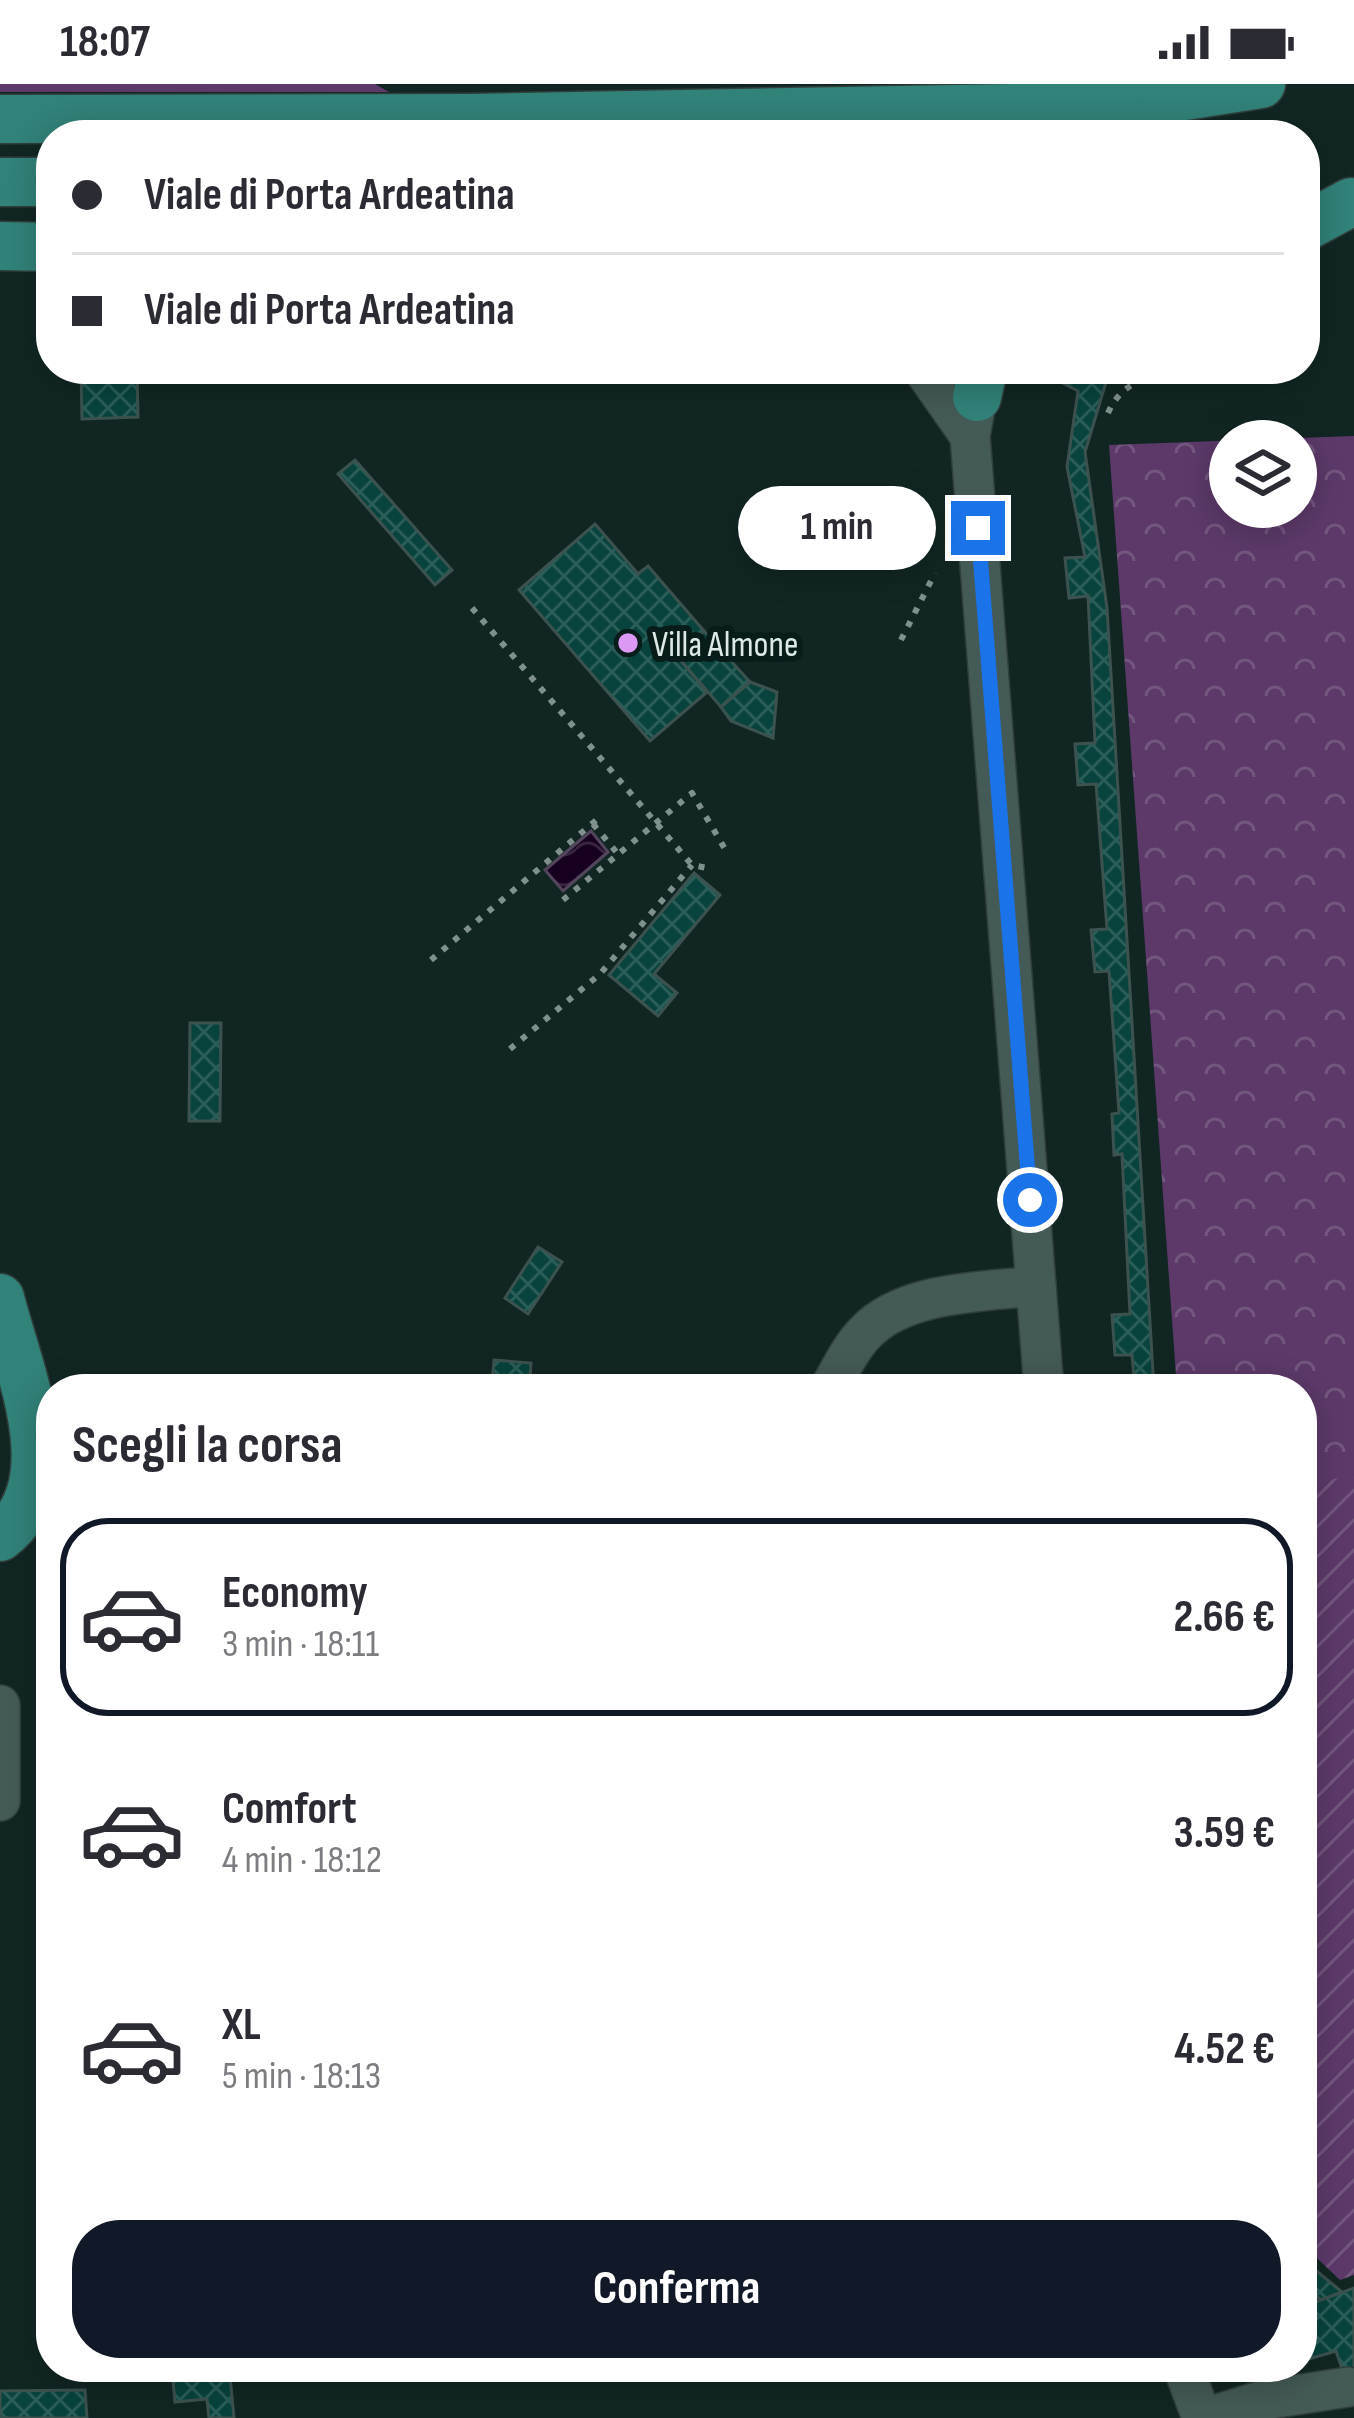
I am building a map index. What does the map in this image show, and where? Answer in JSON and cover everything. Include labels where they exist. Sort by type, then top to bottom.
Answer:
[{"type":"main road","points":[[401,84],[470,118]]},
{"type":"main road","points":[[0,119],[470,118],[639,100],[966,109],[1126,105],[1261,84]]},
{"type":"main road","points":[[0,182],[36,182]]},
{"type":"main road","points":[[0,246],[36,247]]},
{"type":"main road","points":[[0,1298],[35,1465],[30,1500],[0,1537]]},
{"type":"street","points":[[975,393],[1043,1374]]},
{"type":"street","points":[[839,1374],[864,1334],[888,1314],[936,1299],[1036,1286]]},
{"type":"street","points":[[0,1708],[0,1802]]},
{"type":"street","points":[[1189,2382],[1203,2418],[1263,2400],[1348,2387],[1304,2418]]},
{"type":"path","points":[[1108,413],[1118,392],[1131,384]]},
{"type":"path","points":[[901,640],[934,573]]},
{"type":"path","points":[[472,608],[692,866],[712,868]]},
{"type":"path","points":[[562,900],[692,793],[724,849]]},
{"type":"path","points":[[431,960],[596,820],[617,854]]},
{"type":"path","points":[[510,1049],[600,974],[692,866]]},
{"type":"green space","points":[[0,84],[375,84],[389,92],[0,92]]},
{"type":"green space","points":[[1354,436],[1354,1474],[1317,1486],[1317,1374],[1176,1374],[1109,445],[1209,441],[1209,528],[1317,528],[1317,437]]},
{"type":"green space","points":[[1354,1474],[1354,2275],[1340,2280],[1317,2258],[1317,1483]]},
{"type":"water","points":[[591,831],[608,852],[563,891],[545,870]]},
{"type":"building","points":[[81,384],[137,384],[138,417],[82,419]]},
{"type":"building","points":[[1065,384],[1105,384],[1085,452],[1107,608],[1153,1374],[1134,1374],[1132,1355],[1115,1355],[1112,1315],[1130,1314],[1122,1154],[1114,1155],[1112,1114],[1119,1113],[1109,971],[1095,972],[1091,930],[1107,929],[1096,784],[1078,785],[1075,744],[1095,743],[1088,596],[1069,598],[1065,558],[1085,557],[1067,467],[1078,391]]},
{"type":"building","points":[[355,460],[452,570],[435,585],[338,474]]},
{"type":"building","name":"Villa Almone","points":[[595,524],[638,574],[648,566],[704,631],[677,656],[707,692],[650,741],[519,590]]},
{"type":"building","points":[[704,631],[750,682],[721,707],[677,656]]},
{"type":"building","points":[[750,682],[777,692],[773,738],[731,721],[721,707]]},
{"type":"building","points":[[694,873],[720,895],[654,974],[677,993],[658,1016],[609,975]]},
{"type":"building","points":[[190,1023],[221,1023],[220,1121],[189,1121]]},
{"type":"building","points":[[538,1247],[562,1262],[528,1314],[505,1298]]},
{"type":"building","points":[[494,1360],[531,1363],[530,1374],[493,1374]]},
{"type":"building","points":[[1317,2271],[1342,2292],[1321,2300],[1317,2297]]},
{"type":"building","points":[[1354,2288],[1354,2404],[1336,2351],[1317,2357],[1317,2302]]},
{"type":"building","points":[[173,2382],[231,2382],[234,2418],[209,2418],[207,2399],[175,2402]]},
{"type":"building","points":[[85,2390],[87,2418],[0,2418],[0,2391]]},
{"type":"place","name":"Villa Almone","points":[[628,643]]},
{"type":"route","points":[[978,528],[1030,1200]]}]
